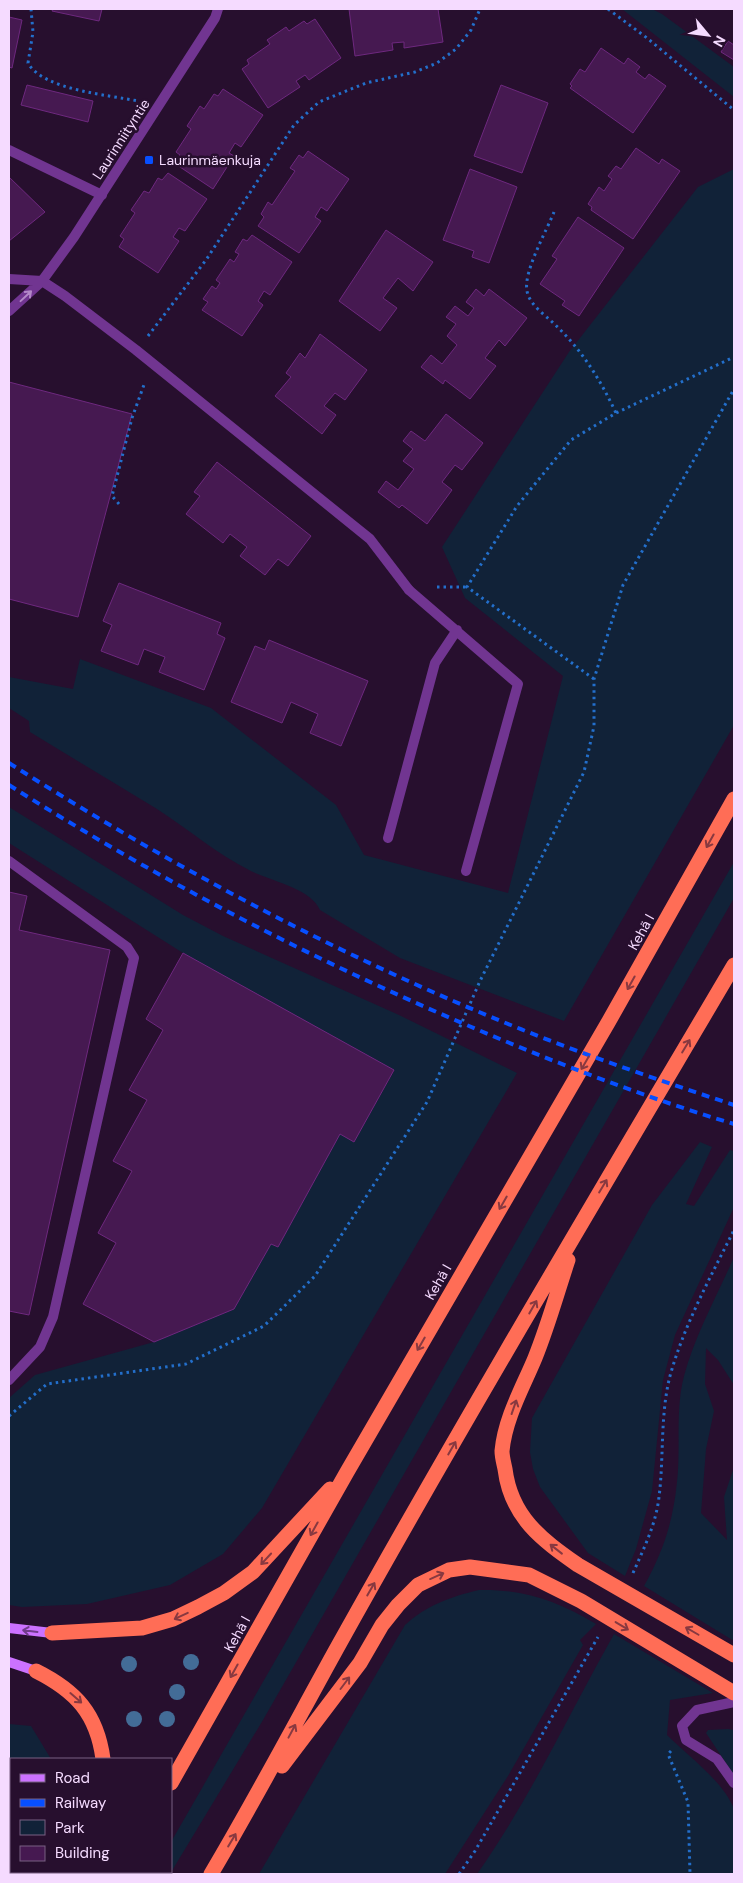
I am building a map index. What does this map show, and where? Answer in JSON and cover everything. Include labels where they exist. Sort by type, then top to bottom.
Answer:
[{"type":"highway","name":"Kehä I","points":[[172,1781],[346,1472],[604,1030],[734,799]]},
{"type":"highway","points":[[211,1874],[252,1805],[336,1649],[578,1228],[734,965]]},
{"type":"highway","points":[[578,1228],[536,1356],[513,1408],[502,1451],[507,1487],[516,1507],[532,1530],[558,1551],[578,1565],[734,1655]]},
{"type":"highway","points":[[52,1633],[142,1628],[173,1619],[224,1593],[253,1572],[346,1472]]},
{"type":"highway","points":[[252,1805],[360,1663],[382,1626],[398,1605],[418,1585],[449,1570],[470,1567],[529,1575],[581,1601],[734,1692]]},
{"type":"highway","points":[[36,1671],[58,1682],[83,1704],[100,1740],[103,1758]]},
{"type":"main road","points":[[9,1628],[52,1633]]},
{"type":"main road","points":[[9,1662],[36,1671]]},
{"type":"street","name":"Laurinniityntie","points":[[9,311],[42,281],[102,195],[215,18],[218,9]]},
{"type":"street","points":[[9,150],[102,195]]},
{"type":"street","points":[[9,279],[42,281],[65,296],[136,350],[370,539],[409,590],[518,684],[466,871]]},
{"type":"street","points":[[388,838],[435,663],[457,630]]},
{"type":"street","points":[[9,861],[127,947],[134,958],[53,1318],[40,1347],[9,1380]]},
{"type":"street","points":[[734,1702],[697,1710],[682,1726],[686,1740],[717,1759],[734,1783]]},
{"type":"path","points":[[30,9],[33,32],[28,63],[36,74],[53,83],[142,101]]},
{"type":"path","points":[[136,350],[206,260],[294,125],[319,102],[366,83],[415,72],[438,63],[456,49],[470,30],[480,9]]},
{"type":"path","points":[[608,9],[647,38],[734,110]]},
{"type":"path","points":[[554,212],[527,278],[527,292],[536,308],[577,346],[597,374],[616,413]]},
{"type":"path","points":[[594,679],[467,587],[518,506],[571,440],[616,413],[734,358]]},
{"type":"path","points":[[119,504],[112,496],[132,418],[146,381]]},
{"type":"path","points":[[9,1416],[47,1384],[186,1364],[264,1326],[314,1276],[427,1102],[480,981],[584,772],[594,726],[594,679],[623,585],[734,389]]},
{"type":"path","points":[[118,446],[124,448]]},
{"type":"path","points":[[631,1579],[653,1527],[659,1498],[664,1424],[670,1377],[690,1323],[734,1230]]},
{"type":"path","points":[[459,1874],[475,1852],[603,1628]]},
{"type":"path","points":[[686,1740],[668,1754],[688,1802],[690,1874]]},
{"type":"green space","points":[[622,9],[652,9],[662,14],[734,67],[734,97]]},
{"type":"green space","points":[[734,169],[734,725],[564,1021],[400,958],[320,910],[308,896],[237,864],[157,809],[30,732],[29,721],[9,708],[9,677],[73,689],[80,659],[211,708],[336,805],[364,855],[508,893],[563,676],[465,598],[442,547],[569,352],[698,187]]},
{"type":"green space","points":[[9,807],[183,915],[223,936],[399,1015],[517,1073],[262,1508],[223,1554],[170,1585],[87,1604],[22,1607],[9,1605],[9,1398],[35,1375],[154,1342],[234,1309],[271,1244],[278,1247],[340,1134],[354,1142],[394,1071],[183,953],[9,843]]},
{"type":"green space","points":[[734,862],[734,898],[263,1720],[172,1871],[172,1840]]},
{"type":"green space","points":[[700,1142],[712,1147],[686,1204],[694,1206],[730,1150],[734,1151],[734,1207],[675,1335],[663,1380],[652,1491],[636,1549],[625,1576],[588,1553],[540,1487],[533,1469],[530,1452],[532,1418],[652,1205]]},
{"type":"green space","points":[[734,1257],[734,1385],[718,1360],[706,1348],[705,1384],[714,1411],[706,1449],[701,1513],[727,1540],[724,1497],[734,1467],[734,1641],[644,1586],[662,1549],[673,1510],[678,1469],[681,1389],[684,1376],[700,1331]]},
{"type":"green space","points":[[479,1590],[496,1590],[540,1598],[568,1609],[596,1624],[580,1640],[583,1645],[508,1776],[445,1874],[259,1874],[405,1625],[430,1607]]},
{"type":"green space","points":[[614,1634],[713,1693],[670,1700],[667,1735],[714,1779],[734,1809],[736,1831],[734,1874],[477,1874],[532,1786]]},
{"type":"green space","points":[[9,1724],[31,1726],[50,1758],[10,1758],[10,1873],[13,1874],[9,1874]]},
{"type":"green space","points":[[708,1730],[734,1730],[734,1775],[706,1733]]},
{"type":"green space","points":[[154,1873],[171,1873],[170,1874]]},
{"type":"building","points":[[53,9],[102,9],[99,21],[52,11]]},
{"type":"building","points":[[349,9],[438,9],[443,42],[404,48],[404,42],[392,43],[393,50],[355,56]]},
{"type":"building","points":[[9,17],[22,20],[12,68],[9,67]]},
{"type":"building","points":[[315,19],[341,58],[309,80],[305,75],[296,81],[300,87],[268,108],[242,69],[249,64],[247,60],[270,44],[267,40],[286,27],[289,31],[304,21],[307,24]]},
{"type":"building","points":[[728,41],[734,45],[734,60],[721,52]]},
{"type":"building","points":[[601,48],[624,64],[628,58],[640,67],[636,72],[645,79],[649,74],[666,86],[633,133],[570,88],[572,86],[570,84],[580,69],[585,72]]},
{"type":"building","points":[[27,85],[93,101],[88,122],[21,105]]},
{"type":"building","points":[[501,85],[548,103],[522,173],[474,156]]},
{"type":"building","points":[[223,89],[263,115],[241,147],[235,143],[229,153],[234,156],[213,189],[174,163],[180,155],[176,152],[191,129],[187,126],[200,106],[204,109],[214,94],[218,96]]},
{"type":"building","points":[[636,148],[659,164],[662,159],[680,171],[633,239],[591,210],[592,207],[588,204],[599,187],[604,191],[612,179],[608,176],[616,166],[621,169]]},
{"type":"building","points":[[308,151],[349,179],[327,211],[321,207],[315,217],[321,221],[299,253],[258,226],[264,217],[261,214],[268,202],[272,205],[295,171],[290,168],[299,155],[303,158]]},
{"type":"building","points":[[470,169],[517,187],[489,263],[472,257],[474,251],[443,240]]},
{"type":"building","points":[[168,173],[207,199],[185,231],[179,228],[173,237],[179,241],[158,273],[119,247],[124,239],[120,236],[135,213],[131,210],[144,191],[149,193],[158,178],[162,180]]},
{"type":"building","points":[[9,177],[45,212],[9,241]]},
{"type":"building","points":[[578,217],[624,248],[579,316],[562,305],[565,301],[540,284],[557,259],[552,256]]},
{"type":"building","points":[[386,230],[433,262],[413,291],[398,278],[383,298],[397,308],[380,331],[339,301]]},
{"type":"building","points":[[252,235],[292,262],[270,295],[264,291],[258,301],[263,305],[242,336],[202,310],[208,302],[203,299],[212,286],[216,289],[220,283],[216,280],[230,259],[234,262],[239,254],[235,252],[243,239],[247,241]]},
{"type":"building","points":[[476,289],[484,296],[489,289],[527,318],[505,346],[499,340],[485,358],[496,366],[470,399],[445,380],[443,384],[421,367],[431,355],[442,364],[457,345],[447,336],[456,324],[446,317],[455,306],[468,316],[474,308],[466,302]]},
{"type":"building","points":[[320,334],[367,370],[345,400],[335,393],[324,406],[336,415],[322,434],[275,396],[291,377],[286,373],[300,353],[305,358]]},
{"type":"building","points":[[9,382],[132,414],[78,617],[9,599]]},
{"type":"building","points":[[446,414],[483,443],[462,470],[455,465],[442,482],[452,490],[427,524],[402,505],[399,508],[378,492],[386,481],[398,490],[414,469],[403,461],[413,449],[403,441],[411,431],[425,441]]},
{"type":"building","points":[[217,462],[311,536],[288,566],[278,559],[265,575],[240,556],[247,547],[230,534],[223,543],[186,514],[200,496],[194,492]]},
{"type":"building","points":[[119,583],[221,623],[217,634],[225,638],[204,690],[159,672],[165,657],[144,649],[138,665],[101,651],[112,625],[103,621]]},
{"type":"building","points":[[269,640],[368,681],[341,746],[310,733],[318,714],[291,702],[282,723],[231,702],[255,646],[265,650]]},
{"type":"building","points":[[9,892],[27,896],[19,930],[110,950],[29,1315],[9,1311]]},
{"type":"building","points":[[183,953],[394,1070],[354,1142],[340,1134],[278,1247],[271,1244],[234,1309],[154,1342],[83,1304],[116,1243],[98,1233],[132,1171],[113,1161],[147,1100],[129,1090],[163,1030],[146,1019]]},
{"type":"railway","points":[[9,763],[134,839],[262,910],[328,943],[460,1004],[528,1032],[734,1105]]},
{"type":"railway","points":[[9,785],[177,884],[350,973],[469,1026],[567,1066],[634,1091],[734,1124]]},
{"type":"place","name":"Laurinmäenkuja","points":[[149,160]]}]
